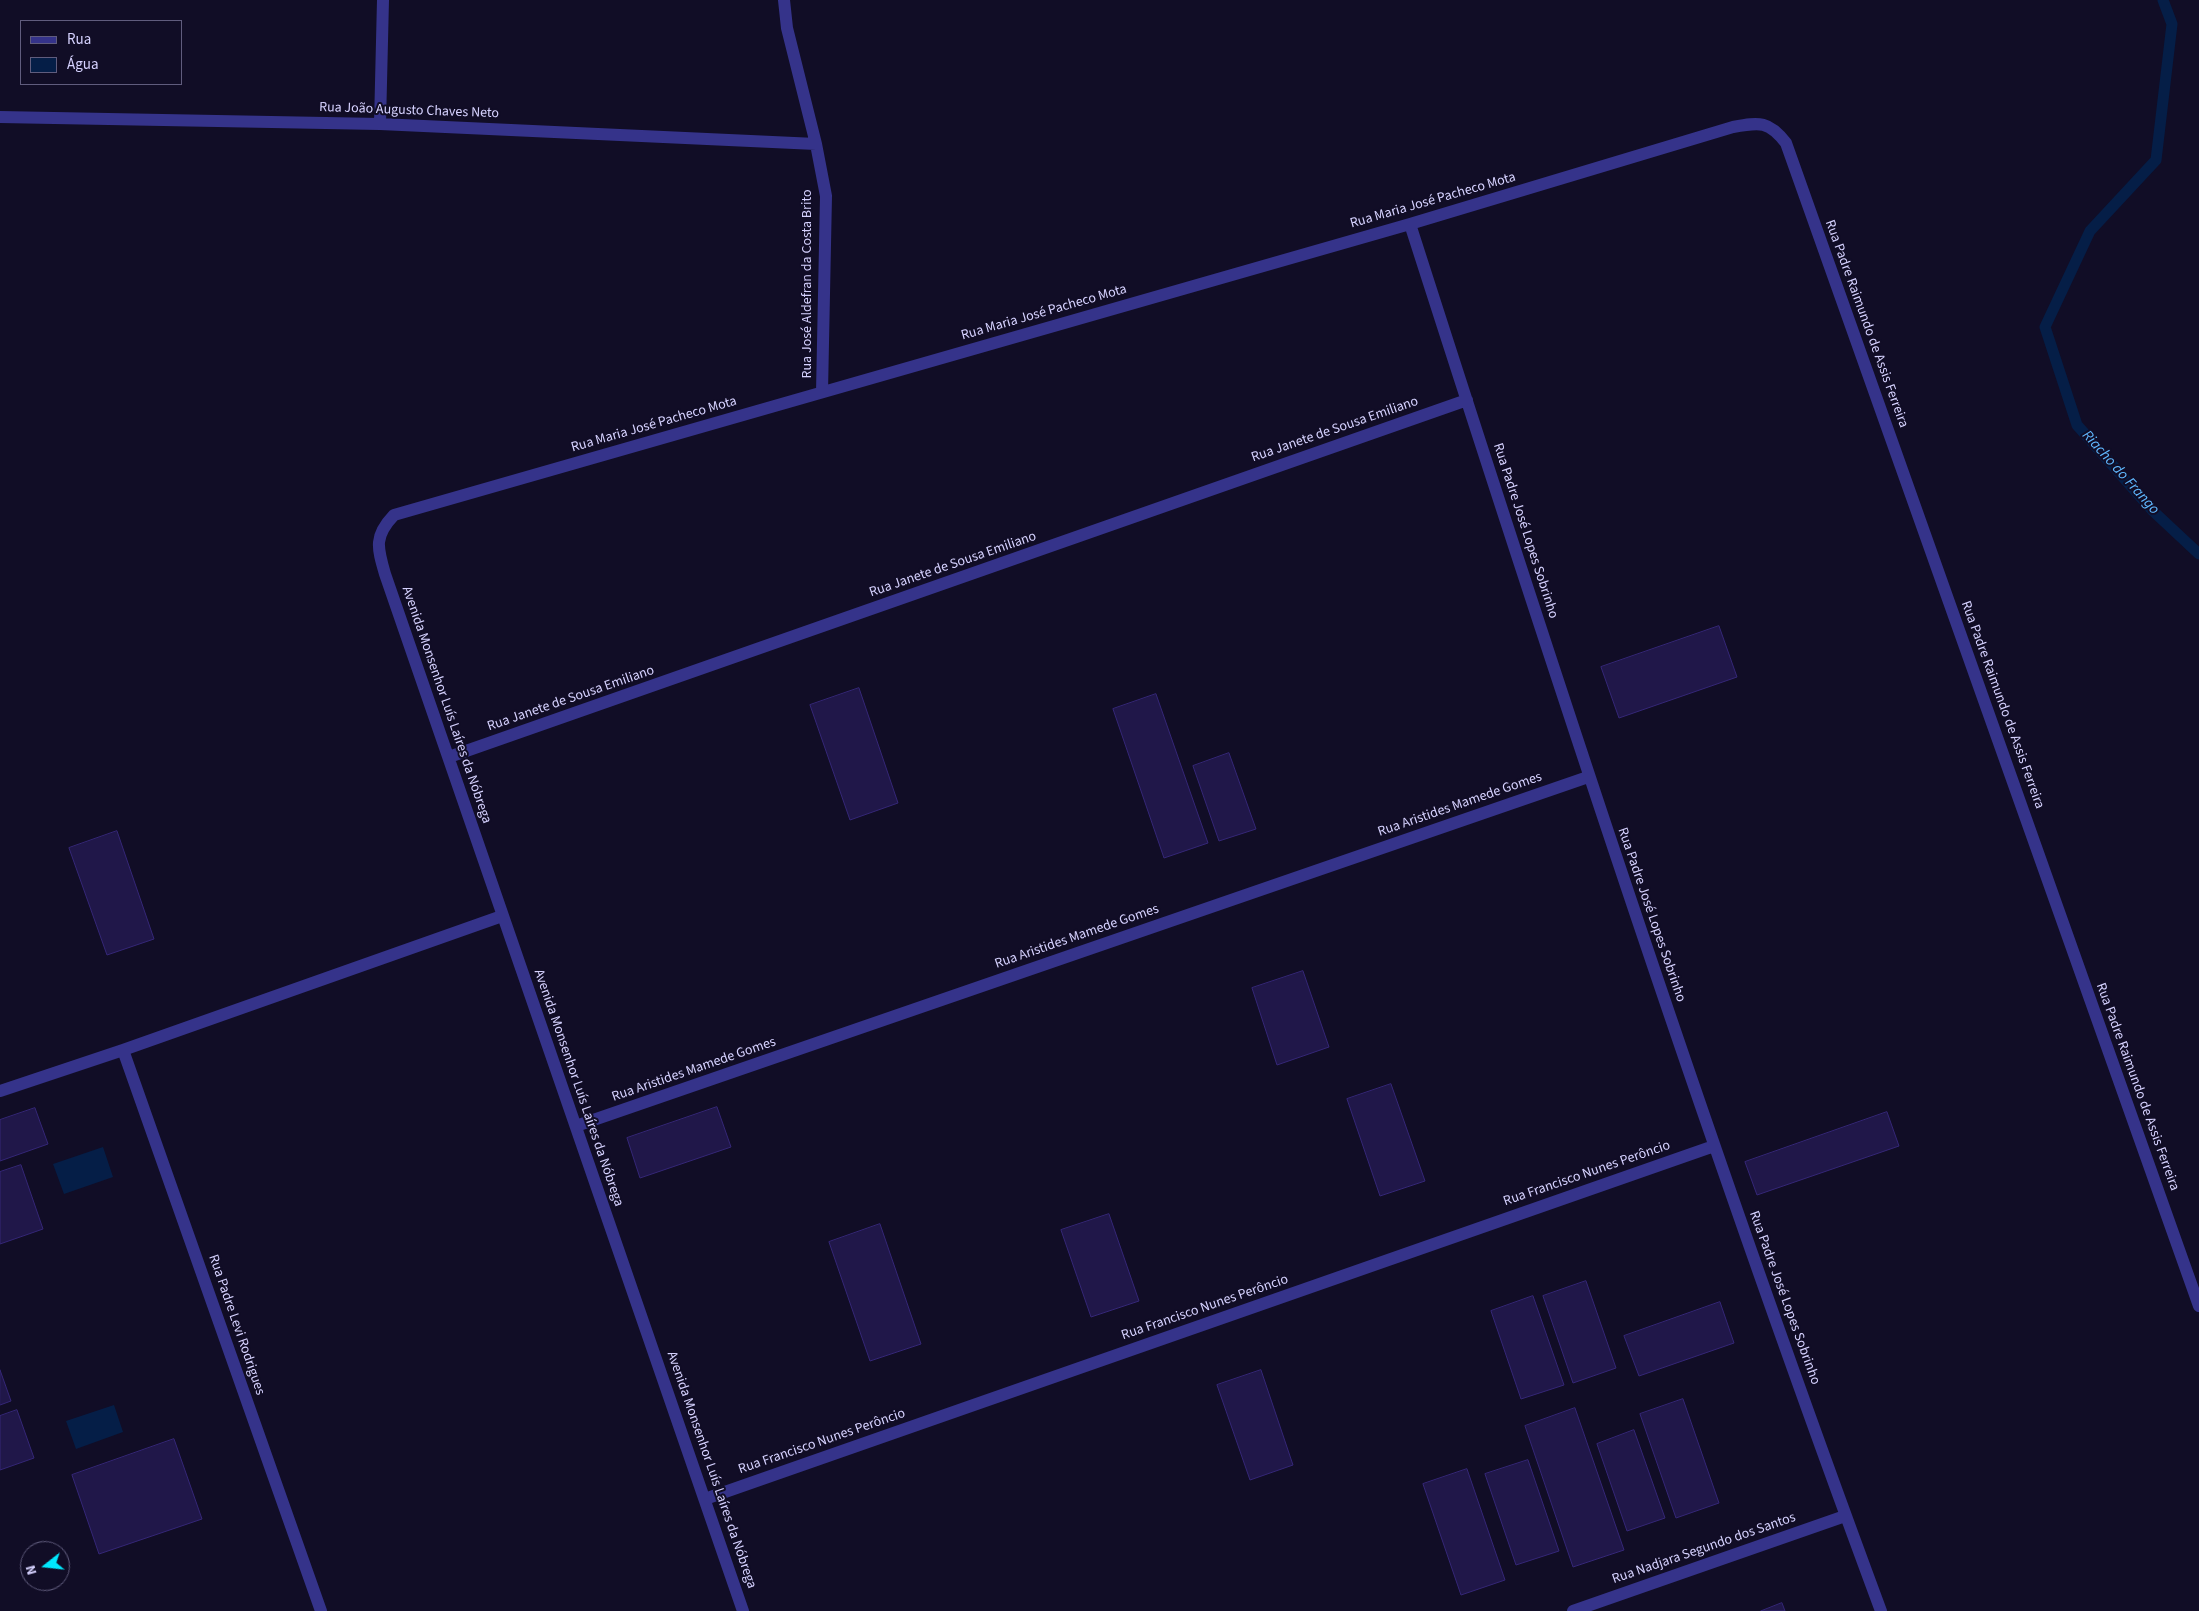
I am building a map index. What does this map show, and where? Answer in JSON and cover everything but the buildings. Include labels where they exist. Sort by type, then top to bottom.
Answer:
[{"type":"street","points":[[380,124],[383,0]]},
{"type":"street","name":"Rua José Aldefran da Costa Brito","points":[[784,0],[787,28],[816,144],[826,196],[822,392]]},
{"type":"street","name":"Rua João Augusto Chaves Neto","points":[[0,117],[380,124],[816,144]]},
{"type":"street","name":"Rua Maria José Pacheco Mota","points":[[385,574],[379,554],[378,538],[383,526],[394,515],[1410,224],[1733,127],[1764,124]]},
{"type":"street","name":"Rua Padre Raimundo de Assis Ferreira","points":[[1764,124],[1776,130],[1786,143],[2199,1306]]},
{"type":"street","name":"Rua Padre José Lopes Sobrinho","points":[[1410,224],[1588,777],[1714,1146],[1845,1516],[1881,1611]]},
{"type":"street","name":"Rua Janete de Sousa Emiliano","points":[[449,758],[1467,400]]},
{"type":"street","name":"Avenida Monsenhor Luís Laíres da Nóbrega","points":[[385,574],[743,1611]]},
{"type":"street","name":"Rua Aristides Mamede Gomes","points":[[576,1126],[1588,777]]},
{"type":"street","points":[[0,1091],[123,1050],[502,916]]},
{"type":"street","name":"Rua Padre Levi Rodrigues","points":[[123,1050],[321,1611]]},
{"type":"street","name":"Rua Francisco Nunes Perôncio","points":[[705,1499],[1714,1146]]},
{"type":"street","name":"Rua Nadjara Segundo dos Santos","points":[[1573,1611],[1845,1516]]},
{"type":"water","points":[[103,1147],[113,1177],[64,1194],[53,1164]]},
{"type":"water","points":[[114,1405],[123,1432],[76,1449],[66,1421]]},
{"type":"waterway","name":"Riacho do Frango","points":[[2163,0],[2172,24],[2156,160],[2090,231],[2045,327],[2077,425],[2153,511],[2199,554]]}]
